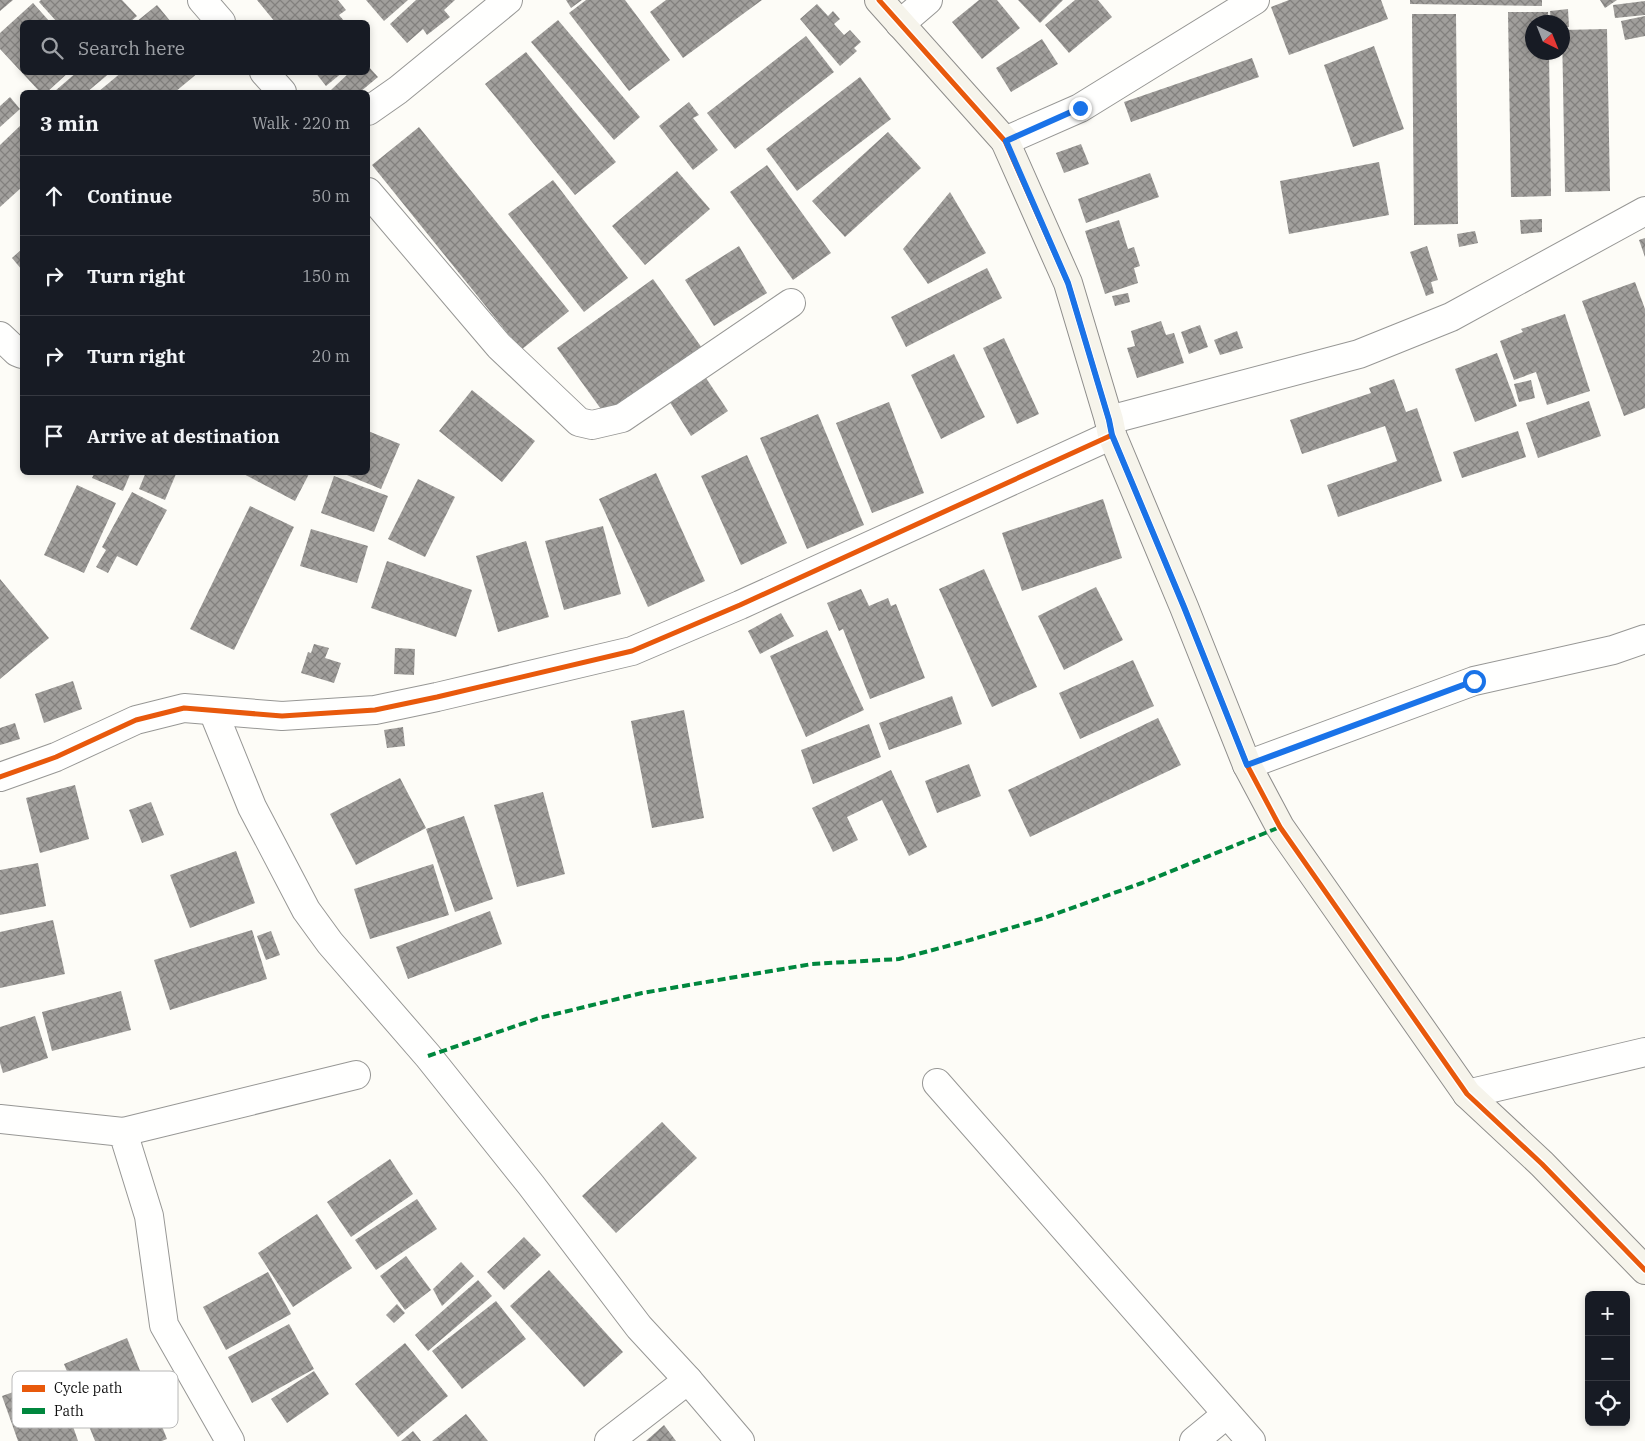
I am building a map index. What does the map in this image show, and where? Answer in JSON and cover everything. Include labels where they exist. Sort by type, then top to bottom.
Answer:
[{"type":"street","points":[[202,0],[219,20]]},
{"type":"street","points":[[370,110],[398,90],[508,0]]},
{"type":"street","points":[[879,0],[1006,141],[1068,283],[1110,428],[1247,765],[1280,827],[1467,1094],[1542,1164],[1645,1270]]},
{"type":"street","points":[[900,24],[928,0]]},
{"type":"street","points":[[1006,141],[1080,108],[1255,0]]},
{"type":"street","points":[[267,75],[280,90]]},
{"type":"street","points":[[370,194],[499,346],[579,422],[592,425],[622,418],[791,303]]},
{"type":"street","points":[[0,777],[56,757],[136,720],[184,708],[282,716],[374,710],[632,651],[740,605],[1110,428],[1359,354],[1451,317],[1645,211]]},
{"type":"street","points":[[0,336],[20,353]]},
{"type":"street","points":[[1247,765],[1474,681],[1613,650],[1645,639]]},
{"type":"street","points":[[213,711],[252,807],[306,910],[330,943],[434,1063],[531,1185],[639,1327],[688,1380],[740,1441]]},
{"type":"street","points":[[1467,1094],[1645,1052]]},
{"type":"street","points":[[0,1119],[124,1132],[356,1075]]},
{"type":"street","points":[[937,1083],[1250,1441]]},
{"type":"street","points":[[124,1132],[149,1216],[164,1325],[230,1441]]},
{"type":"street","points":[[609,1441],[688,1380]]},
{"type":"street","points":[[1194,1441],[1227,1414]]},
{"type":"building","points":[[0,0],[13,0],[0,11]]},
{"type":"building","points":[[41,0],[122,0],[137,16],[132,20],[55,20],[39,2]]},
{"type":"building","points":[[257,0],[338,0],[346,10],[339,15],[343,20],[273,20]]},
{"type":"building","points":[[366,0],[408,0],[384,21]]},
{"type":"building","points":[[416,0],[455,0],[444,10],[450,17],[427,35],[423,29],[407,43],[390,24]]},
{"type":"building","points":[[566,0],[582,0],[571,8]]},
{"type":"building","points":[[586,0],[625,0],[670,60],[629,91],[569,13]]},
{"type":"building","points":[[666,0],[762,0],[683,58],[650,12]]},
{"type":"building","points":[[979,0],[997,0],[1020,28],[982,59],[952,22]]},
{"type":"building","points":[[1018,0],[1063,0],[1040,23]]},
{"type":"building","points":[[1075,0],[1098,0],[1112,17],[1069,53],[1045,25]]},
{"type":"building","points":[[1289,0],[1381,0],[1388,19],[1289,55],[1271,7]]},
{"type":"building","points":[[1410,0],[1542,0],[1542,6],[1410,4]]},
{"type":"building","points":[[1600,0],[1617,0],[1605,8]]},
{"type":"building","points":[[1645,1],[1645,15],[1615,18],[1613,5]]},
{"type":"building","points":[[33,3],[48,20],[20,20],[20,70],[0,49],[0,33]]},
{"type":"building","points":[[817,4],[828,16],[833,11],[840,19],[834,24],[844,35],[850,30],[861,42],[854,48],[857,51],[840,66],[800,19]]},
{"type":"building","points":[[157,5],[169,20],[138,20]]},
{"type":"building","points":[[1568,9],[1568,15],[1550,15],[1550,11]]},
{"type":"building","points":[[1508,12],[1548,12],[1548,15],[1525,15],[1525,60],[1549,60],[1551,196],[1511,197]]},
{"type":"building","points":[[1412,14],[1456,14],[1458,224],[1414,225]]},
{"type":"building","points":[[1645,16],[1645,36],[1625,40],[1621,21]]},
{"type":"building","points":[[558,20],[640,117],[614,140],[531,42]]},
{"type":"building","points":[[1607,29],[1610,191],[1565,192],[1563,60],[1570,60],[1570,30]]},
{"type":"building","points":[[806,36],[834,72],[735,149],[707,113]]},
{"type":"building","points":[[1042,39],[1058,64],[1011,92],[996,68]]},
{"type":"building","points":[[1374,46],[1404,129],[1353,147],[1324,65]]},
{"type":"building","points":[[526,52],[616,162],[575,195],[485,84]]},
{"type":"building","points":[[1252,58],[1259,77],[1131,122],[1124,102]]},
{"type":"building","points":[[370,68],[378,77],[362,90],[331,90],[347,75],[370,75]]},
{"type":"building","points":[[24,75],[66,75],[49,90],[38,90]]},
{"type":"building","points":[[74,75],[107,75],[89,90],[56,90]]},
{"type":"building","points":[[118,75],[195,75],[177,90],[100,90]]},
{"type":"building","points":[[317,75],[339,75],[326,86]]},
{"type":"building","points":[[860,77],[891,119],[797,191],[766,149]]},
{"type":"building","points":[[10,97],[20,109],[0,127],[0,106]]},
{"type":"building","points":[[689,102],[699,115],[693,118],[718,150],[693,170],[659,126]]},
{"type":"building","points":[[20,126],[20,189],[0,207],[0,145]]},
{"type":"building","points":[[419,127],[569,311],[521,350],[372,165]]},
{"type":"building","points":[[888,132],[921,168],[845,237],[812,201]]},
{"type":"building","points":[[1081,144],[1089,164],[1064,173],[1056,153]]},
{"type":"building","points":[[1379,162],[1389,215],[1289,234],[1280,181]]},
{"type":"building","points":[[767,165],[831,253],[793,280],[730,192]]},
{"type":"building","points":[[677,171],[710,209],[645,265],[612,226]]},
{"type":"building","points":[[1150,173],[1159,197],[1086,223],[1078,199]]},
{"type":"building","points":[[553,180],[628,278],[584,312],[508,214]]},
{"type":"building","points":[[950,192],[986,253],[928,284],[903,249]]},
{"type":"building","points":[[1542,219],[1542,232],[1521,234],[1520,220]]},
{"type":"building","points":[[1119,220],[1128,249],[1134,247],[1140,266],[1134,268],[1138,283],[1105,294],[1085,231]]},
{"type":"building","points":[[1475,231],[1478,243],[1459,247],[1457,234]]},
{"type":"building","points":[[1645,238],[1645,257],[1639,240]]},
{"type":"building","points":[[739,246],[767,293],[714,326],[685,280]]},
{"type":"building","points":[[1427,246],[1438,280],[1431,282],[1434,293],[1426,296],[1410,252]]},
{"type":"building","points":[[20,251],[20,268],[12,258]]},
{"type":"building","points":[[987,268],[1002,298],[906,347],[891,317]]},
{"type":"building","points":[[653,279],[702,348],[606,416],[557,348]]},
{"type":"building","points":[[1635,282],[1645,309],[1645,408],[1624,416],[1582,301]]},
{"type":"building","points":[[1128,293],[1130,302],[1115,306],[1112,296]]},
{"type":"building","points":[[1565,314],[1590,391],[1547,405],[1536,372],[1514,380],[1500,341],[1523,332],[1521,329]]},
{"type":"building","points":[[1161,321],[1166,335],[1174,333],[1184,363],[1137,378],[1127,348],[1135,346],[1131,331]]},
{"type":"building","points":[[1200,325],[1208,347],[1189,354],[1181,332]]},
{"type":"building","points":[[1237,331],[1243,348],[1220,355],[1214,340]]},
{"type":"building","points":[[1004,338],[1039,414],[1017,424],[983,348]]},
{"type":"building","points":[[1497,353],[1517,406],[1475,422],[1455,369]]},
{"type":"building","points":[[954,354],[985,417],[941,439],[911,375]]},
{"type":"building","points":[[702,372],[728,411],[691,436],[666,396]]},
{"type":"building","points":[[1394,379],[1406,412],[1417,408],[1442,481],[1338,517],[1327,485],[1397,461],[1385,426],[1302,454],[1290,420],[1371,393],[1369,388]]},
{"type":"building","points":[[1531,380],[1535,398],[1519,402],[1514,384]]},
{"type":"building","points":[[472,390],[535,441],[502,482],[439,431]]},
{"type":"building","points":[[1589,401],[1601,436],[1538,458],[1526,423]]},
{"type":"building","points":[[889,402],[924,493],[872,513],[836,423]]},
{"type":"building","points":[[818,414],[864,525],[807,549],[760,438]]},
{"type":"building","points":[[1518,431],[1526,457],[1462,478],[1453,452]]},
{"type":"building","points":[[370,432],[400,444],[381,489],[347,475],[370,475]]},
{"type":"building","points":[[747,455],[787,543],[741,565],[701,476]]},
{"type":"building","points":[[656,473],[705,581],[648,607],[599,499]]},
{"type":"building","points":[[94,475],[130,475],[123,491],[92,478]]},
{"type":"building","points":[[145,475],[176,475],[165,500],[139,489]]},
{"type":"building","points":[[246,475],[308,475],[295,501]]},
{"type":"building","points":[[334,476],[388,496],[374,532],[321,513]]},
{"type":"building","points":[[418,479],[455,497],[425,557],[388,539]]},
{"type":"building","points":[[77,485],[116,503],[84,573],[44,555]]},
{"type":"building","points":[[132,492],[167,510],[137,566],[117,556],[108,573],[96,567],[106,550],[102,547]]},
{"type":"building","points":[[1103,499],[1122,558],[1022,591],[1002,533]]},
{"type":"building","points":[[250,506],[294,527],[234,650],[190,629]]},
{"type":"building","points":[[603,526],[621,594],[564,610],[545,541]]},
{"type":"building","points":[[311,529],[368,546],[357,583],[300,566]]},
{"type":"building","points":[[526,541],[549,617],[498,632],[476,556]]},
{"type":"building","points":[[387,561],[472,590],[456,637],[371,608]]},
{"type":"building","points":[[984,569],[1037,687],[992,707],[939,589]]},
{"type":"building","points":[[0,579],[49,638],[0,679]]},
{"type":"building","points":[[1096,587],[1123,640],[1064,670],[1038,616]]},
{"type":"building","points":[[861,589],[869,606],[888,598],[891,606],[896,604],[925,678],[870,699],[843,629],[839,631],[827,603]]},
{"type":"building","points":[[781,613],[794,636],[760,654],[748,631]]},
{"type":"building","points":[[827,630],[864,710],[806,737],[770,656]]},
{"type":"building","points":[[314,644],[329,648],[325,658],[341,663],[334,683],[301,673],[308,652],[311,653]]},
{"type":"building","points":[[395,648],[415,649],[414,675],[394,674]]},
{"type":"building","points":[[1133,660],[1154,706],[1080,739],[1059,693]]},
{"type":"building","points":[[73,681],[82,709],[44,723],[35,694]]},
{"type":"building","points":[[952,696],[962,724],[889,750],[879,723]]},
{"type":"building","points":[[684,710],[704,818],[652,828],[631,721]]},
{"type":"building","points":[[1158,718],[1181,765],[1030,837],[1008,790]]},
{"type":"building","points":[[15,723],[20,739],[0,745],[0,728]]},
{"type":"building","points":[[869,724],[881,757],[813,784],[801,750]]},
{"type":"building","points":[[403,727],[405,746],[387,748],[384,730]]},
{"type":"building","points":[[969,764],[981,796],[937,813],[925,781]]},
{"type":"building","points":[[891,770],[927,847],[909,856],[882,800],[847,817],[858,840],[833,852],[812,808]]},
{"type":"building","points":[[400,778],[426,828],[356,865],[330,814]]},
{"type":"building","points":[[75,785],[89,839],[40,853],[26,798]]},
{"type":"building","points":[[543,792],[565,874],[517,887],[494,805]]},
{"type":"building","points":[[151,802],[164,835],[142,843],[129,810]]},
{"type":"building","points":[[464,816],[493,899],[455,912],[426,829]]},
{"type":"building","points":[[236,851],[255,903],[190,928],[170,875]]},
{"type":"building","points":[[38,863],[46,906],[0,915],[0,870]]},
{"type":"building","points":[[433,864],[449,915],[370,939],[354,889]]},
{"type":"building","points":[[490,911],[502,944],[408,979],[396,947]]},
{"type":"building","points":[[53,920],[65,974],[0,988],[0,932]]},
{"type":"building","points":[[252,930],[267,979],[170,1010],[154,960]]},
{"type":"building","points":[[271,931],[280,955],[266,960],[257,936]]},
{"type":"building","points":[[121,991],[131,1030],[52,1051],[42,1012]]},
{"type":"building","points":[[35,1016],[48,1058],[3,1073],[0,1063],[0,1027]]},
{"type":"building","points":[[662,1122],[697,1158],[616,1233],[582,1196]]},
{"type":"building","points":[[390,1159],[413,1194],[351,1237],[327,1202]]},
{"type":"building","points":[[417,1199],[437,1229],[376,1270],[355,1240]]},
{"type":"building","points":[[317,1214],[352,1268],[293,1307],[258,1253]]},
{"type":"building","points":[[524,1237],[541,1255],[504,1290],[487,1272]]},
{"type":"building","points":[[406,1256],[431,1290],[405,1310],[380,1276]]},
{"type":"building","points":[[461,1262],[474,1276],[442,1306],[433,1289]]},
{"type":"building","points":[[549,1270],[623,1352],[584,1387],[510,1306]]},
{"type":"building","points":[[268,1272],[291,1314],[226,1350],[203,1307]]},
{"type":"building","points":[[478,1280],[492,1296],[428,1351],[415,1335]]},
{"type":"building","points":[[496,1301],[526,1339],[462,1389],[432,1351]]},
{"type":"building","points":[[397,1304],[405,1313],[394,1323],[386,1315]]},
{"type":"building","points":[[289,1324],[314,1369],[252,1403],[228,1357]]},
{"type":"building","points":[[127,1338],[140,1371],[67,1371],[64,1364]]},
{"type":"building","points":[[405,1343],[448,1396],[398,1437],[355,1384]]},
{"type":"building","points":[[314,1371],[329,1394],[287,1423],[271,1399]]},
{"type":"building","points":[[12,1392],[12,1424],[2,1396]]},
{"type":"building","points":[[466,1414],[488,1441],[432,1441]]},
{"type":"building","points":[[664,1425],[676,1441],[646,1441]]},
{"type":"building","points":[[13,1428],[74,1428],[78,1441],[18,1441]]},
{"type":"building","points":[[90,1428],[163,1428],[167,1439],[162,1441],[95,1441]]},
{"type":"building","points":[[413,1431],[421,1441],[401,1441]]},
{"type":"marked path","points":[[428,1056],[539,1018],[642,993],[812,964],[899,959],[970,940],[1044,918],[1142,883],[1280,827]]},
{"type":"cycle path","points":[[879,0],[1005,141],[1068,283],[1112,435],[1184,607],[1247,765],[1280,827],[1467,1094],[1542,1164],[1645,1270]]},
{"type":"cycle path","points":[[0,777],[56,757],[136,720],[184,708],[282,716],[375,710],[632,651],[740,605],[1112,435]]},
{"type":"route","points":[[1080,108],[1006,141],[1068,283],[1112,435],[1184,607],[1247,765],[1474,681]]}]
